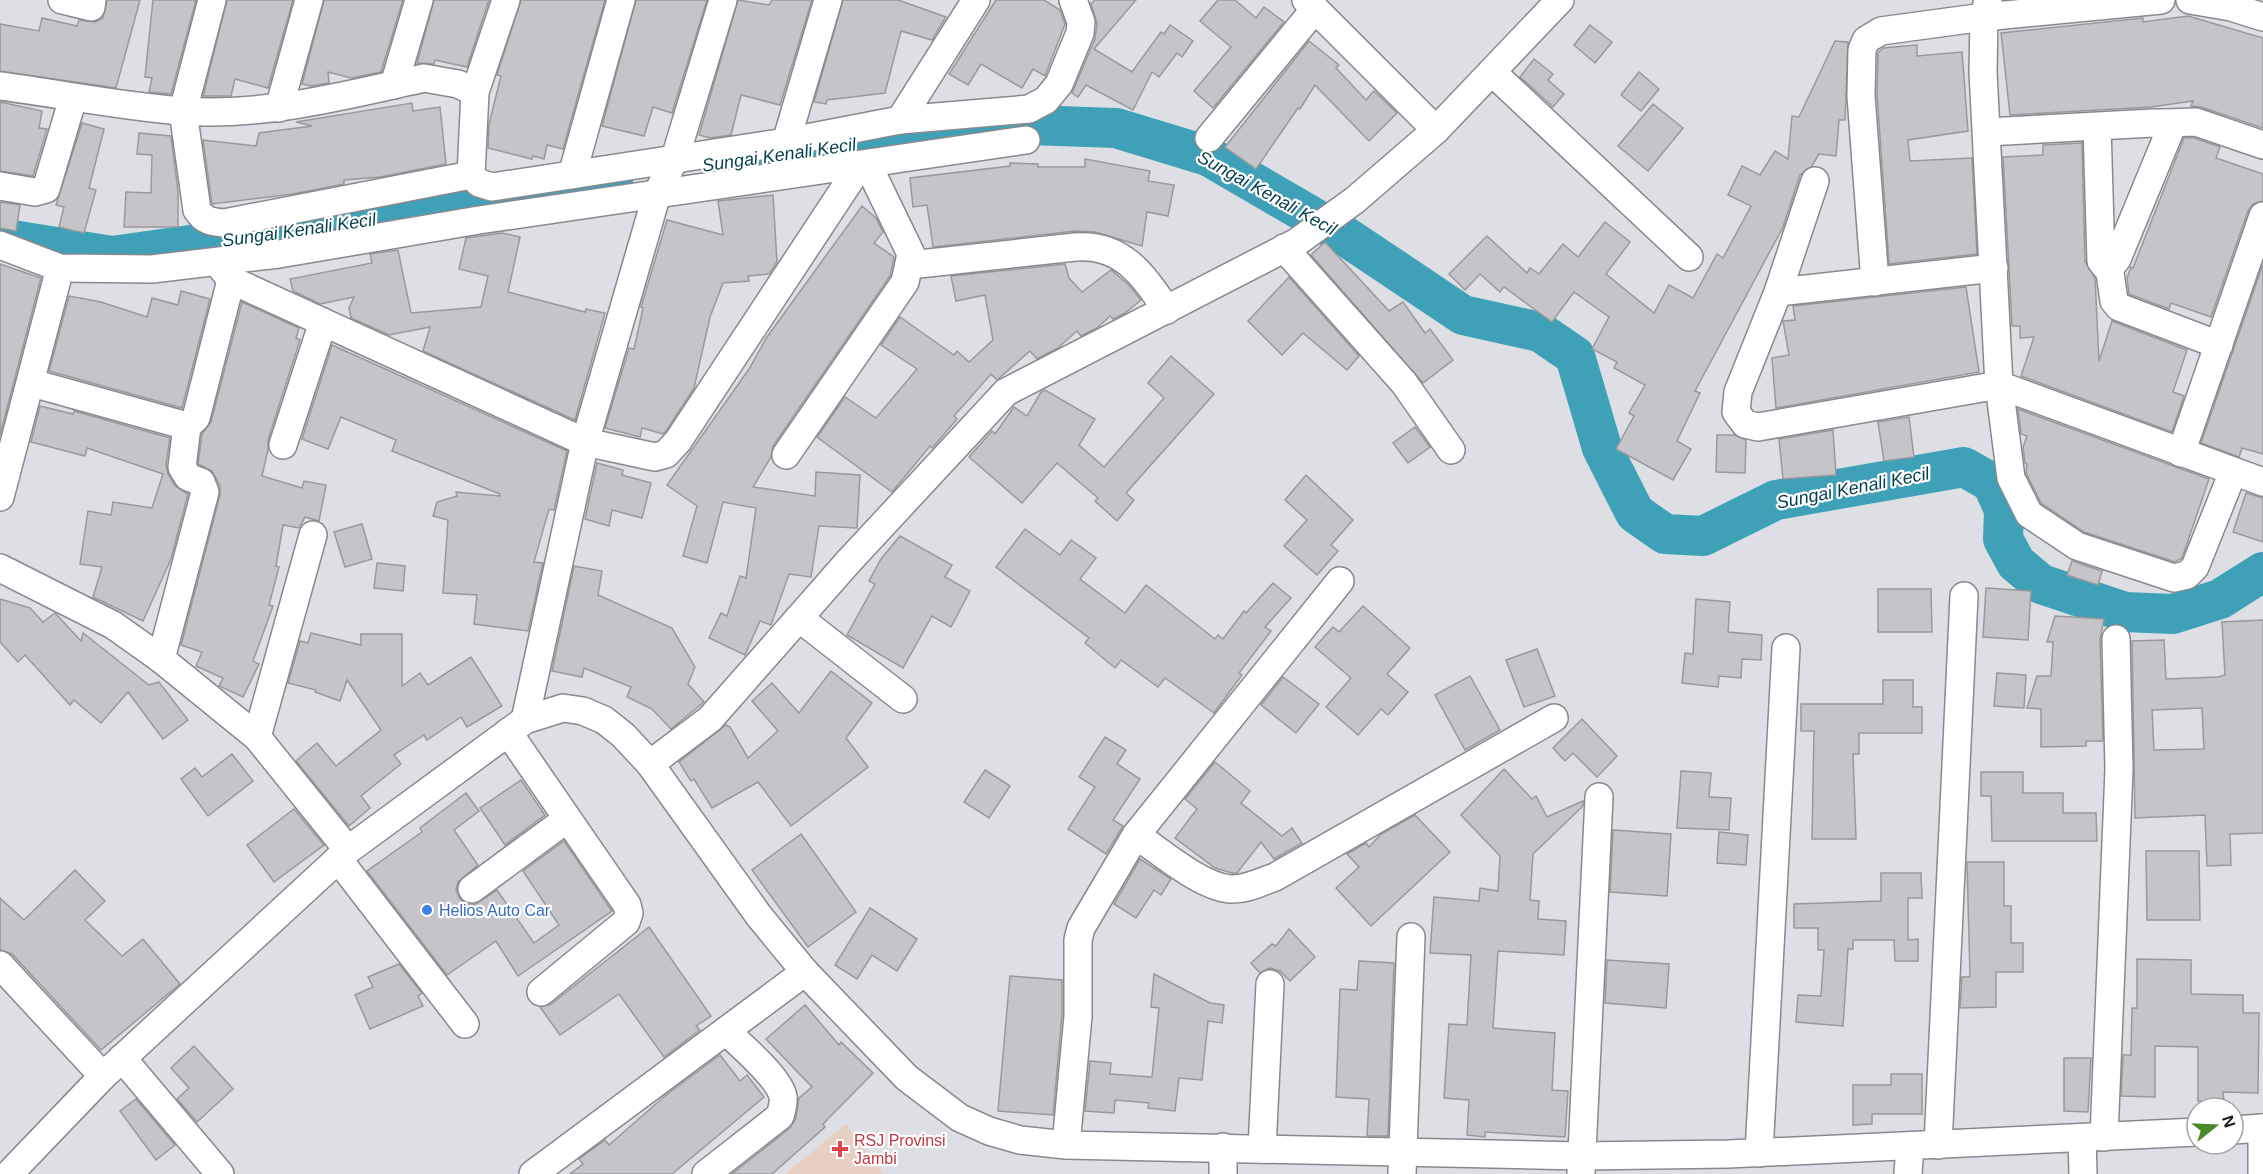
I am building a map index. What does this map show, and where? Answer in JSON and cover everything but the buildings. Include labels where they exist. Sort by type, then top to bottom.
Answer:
[{"type":"street","points":[[62,0],[91,7],[92,0]]},
{"type":"street","points":[[212,0],[183,111],[197,210],[201,217],[212,222],[224,222],[471,176]]},
{"type":"street","points":[[279,108],[309,0]]},
{"type":"street","points":[[394,85],[419,0]]},
{"type":"street","points":[[471,176],[475,92],[506,0]]},
{"type":"street","points":[[572,175],[621,0]]},
{"type":"street","points":[[541,992],[626,922],[629,913],[627,905],[567,819],[517,726],[585,442],[666,175],[723,0]]},
{"type":"street","points":[[786,142],[828,0]]},
{"type":"street","points":[[900,120],[976,0]]},
{"type":"street","points":[[0,245],[60,268],[224,271],[666,175],[786,142],[900,120],[1029,109],[1046,100],[1059,84],[1080,33],[1081,22],[1073,0]]},
{"type":"street","points":[[650,764],[710,719],[1006,392],[1290,245],[1355,200],[1436,130],[1560,0]]},
{"type":"street","points":[[1875,282],[1861,96],[1862,50],[1866,40],[1881,31],[1986,9],[2160,0]]},
{"type":"street","points":[[2190,0],[2231,7],[2263,17]]},
{"type":"street","points":[[1209,138],[1310,5],[1436,130]]},
{"type":"street","points":[[1986,9],[1983,72],[1988,132],[1999,385],[2012,478],[2018,497],[2029,514],[2077,546],[2174,578],[2187,575],[2195,567],[2233,472]]},
{"type":"street","points":[[1492,72],[1689,257]]},
{"type":"street","points":[[0,86],[72,98],[183,111],[279,108],[424,78],[440,79],[475,92]]},
{"type":"street","points":[[0,186],[35,192],[46,189],[72,98]]},
{"type":"street","points":[[1988,132],[2196,122],[2263,145]]},
{"type":"street","points":[[2109,266],[2117,259],[2169,133],[2166,123]]},
{"type":"street","points":[[2097,126],[2101,261],[2106,267],[2109,266]]},
{"type":"street","points":[[471,176],[479,183],[492,186],[572,175],[666,175],[864,165],[1026,140]]},
{"type":"street","points":[[786,455],[905,282],[910,265],[911,254],[864,165]]},
{"type":"street","points":[[224,271],[323,322],[585,442],[655,457],[666,454],[678,441],[864,165]]},
{"type":"street","points":[[1815,181],[1778,292],[1735,402],[1738,417],[1749,426],[1999,385],[2263,482]]},
{"type":"street","points":[[2181,453],[2263,216]]},
{"type":"street","points":[[1290,245],[1404,383],[1451,450]]},
{"type":"street","points":[[910,265],[1075,246],[1100,248],[1115,252],[1140,271],[1167,310]]},
{"type":"street","points":[[2109,266],[2114,301],[2119,308],[2219,345]]},
{"type":"street","points":[[0,497],[32,382],[60,268]]},
{"type":"street","points":[[1778,292],[1994,268]]},
{"type":"street","points":[[161,659],[205,492],[201,482],[188,477],[182,467],[187,426],[196,418],[224,271]]},
{"type":"street","points":[[283,446],[323,322]]},
{"type":"street","points":[[32,382],[187,426]]},
{"type":"street","points":[[257,737],[313,536]]},
{"type":"street","points":[[0,568],[113,625],[161,659],[257,737],[465,1024]]},
{"type":"street","points":[[1066,1145],[1078,1016],[1078,940],[1081,928],[1136,835],[1340,581]]},
{"type":"street","points":[[1938,1145],[1964,596]]},
{"type":"street","points":[[799,618],[903,699]]},
{"type":"street","points":[[2083,1174],[2093,1138],[2119,769],[2116,639]]},
{"type":"street","points":[[1759,1153],[1786,648]]},
{"type":"street","points":[[9,1174],[113,1066],[343,855],[517,726],[563,708],[583,711],[604,720],[623,735],[650,764],[759,916],[805,972],[907,1078],[932,1100],[960,1118],[989,1131],[1020,1140],[1066,1145],[1262,1149],[1402,1164],[1581,1165],[1728,1164],[1759,1153],[2185,1133]]},
{"type":"street","points":[[1136,835],[1196,876],[1214,884],[1231,889],[1252,886],[1275,877],[1554,718]]},
{"type":"street","points":[[1581,1165],[1599,797]]},
{"type":"street","points":[[472,889],[567,819]]},
{"type":"street","points":[[1402,1164],[1411,937]]},
{"type":"street","points":[[0,964],[113,1066],[220,1174]]},
{"type":"street","points":[[533,1174],[805,972]]},
{"type":"street","points":[[1262,1149],[1270,984]]},
{"type":"street","points":[[706,1174],[780,1116],[783,1106],[783,1095],[774,1080],[726,1031]]},
{"type":"street","points":[[2245,1129],[2262,1128],[2262,1174]]},
{"type":"street","points":[[1908,1174],[1910,1146]]},
{"type":"street","points":[[1223,1147],[1223,1174]]},
{"type":"shaded area","name":"RSJ Provinsi Jambi","points":[[846,1124],[883,1174],[785,1174]]},
{"type":"waterway","name":"Sungai Kenali Kecil","points":[[759,158],[998,124],[1116,128],[1208,156],[1342,234],[1463,315],[1540,332],[1575,356],[1602,448],[1635,513],[1665,534],[1703,536],[1776,500],[1964,467],[1992,483],[2004,510],[2003,539],[2016,563],[2041,584],[2125,612],[2173,614],[2220,599],[2263,572]]},
{"type":"waterway","name":"Sungai Kenali Kecil","points":[[0,238],[112,256],[508,200],[613,180]]},
{"type":"place","name":"Helios Auto Car","points":[[427,910]]},
{"type":"place","name":"RSJ Provinsi Jambi","points":[[840,1149]]}]
